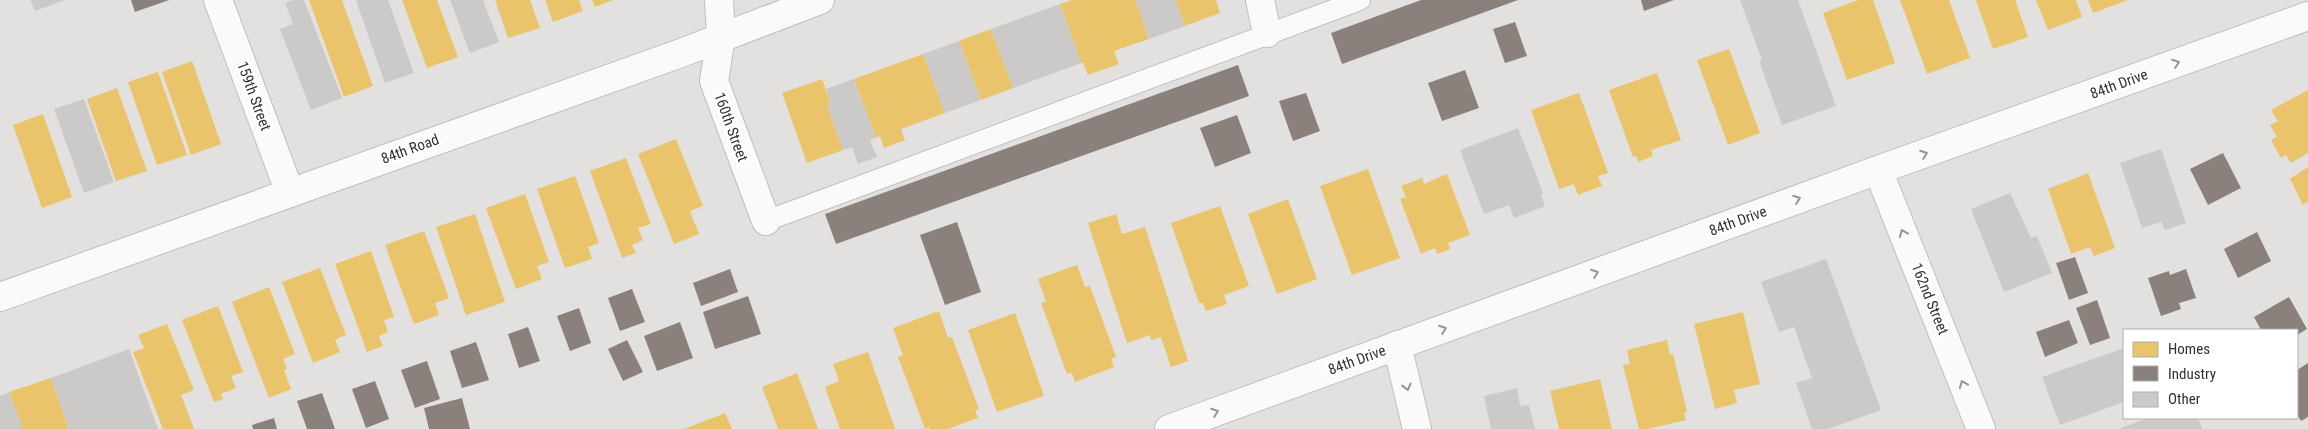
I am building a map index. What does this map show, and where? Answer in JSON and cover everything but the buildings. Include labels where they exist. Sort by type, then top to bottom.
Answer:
[{"type":"street","name":"159th Street","points":[[218,0],[290,193]]},
{"type":"street","name":"160th Street","points":[[719,0],[721,37],[714,81],[766,221]]},
{"type":"street","name":"84th Road","points":[[0,297],[820,0]]},
{"type":"street","points":[[1260,0],[1267,33]]},
{"type":"street","name":"84th Drive","points":[[1169,429],[1878,170],[2308,16]]},
{"type":"street","name":"162nd Street","points":[[1878,170],[1982,429]]},
{"type":"street","points":[[1397,345],[1417,429]]},
{"type":"lane","points":[[766,221],[1267,33],[1360,0]]}]
